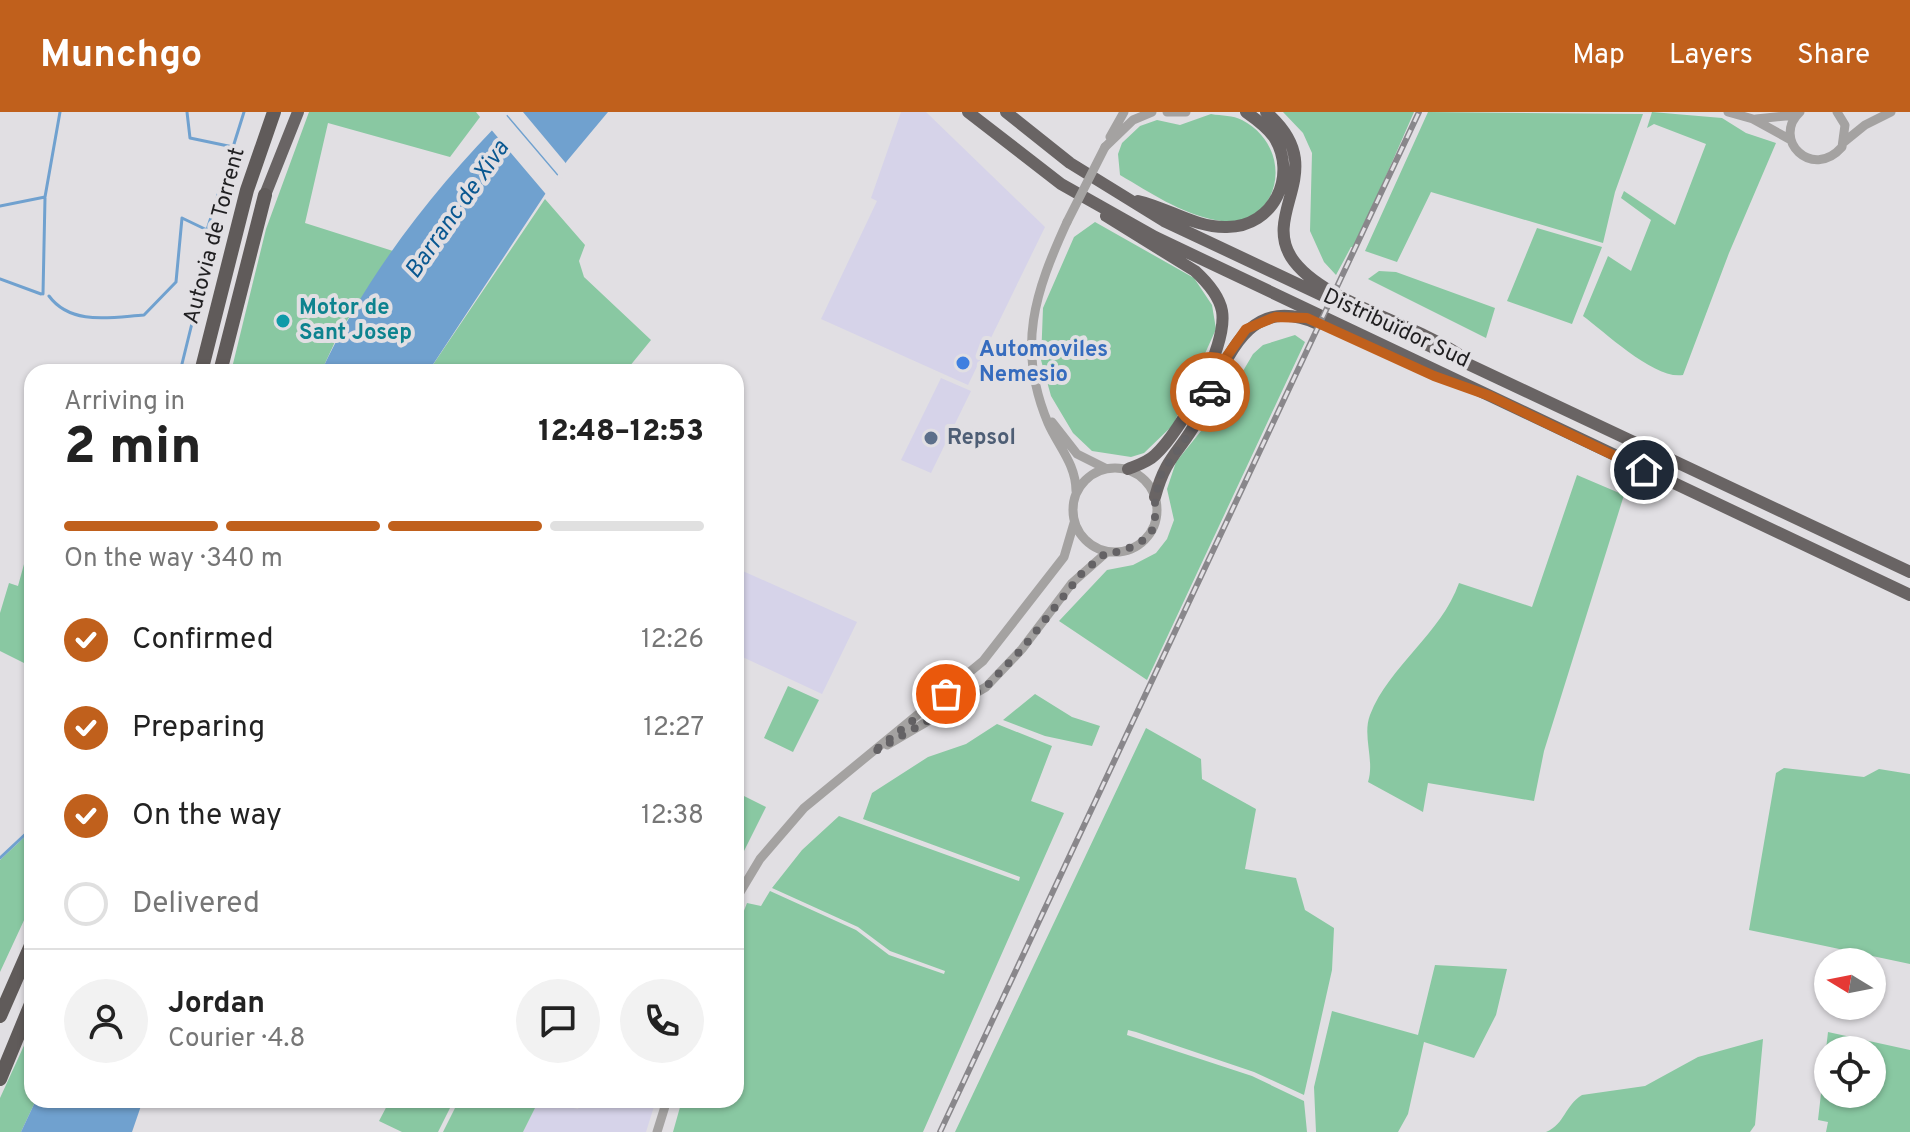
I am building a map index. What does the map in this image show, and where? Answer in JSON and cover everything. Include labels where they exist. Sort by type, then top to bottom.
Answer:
[{"type":"highway","name":"Autovia de Torrent","points":[[203,364],[247,190],[274,112]]},
{"type":"highway","name":"Autovia de Torrent","points":[[222,364],[265,195],[292,112]]},
{"type":"highway","points":[[265,195],[298,112]]},
{"type":"highway","name":"Distribuïdor Sud","points":[[968,112],[1011,147],[1095,206],[1221,270],[1910,595]]},
{"type":"highway","name":"Distribuïdor Sud","points":[[1006,112],[1070,163],[1164,221],[1910,572]]},
{"type":"highway","points":[[1128,199],[1159,205],[1200,225],[1235,227],[1257,220],[1277,199],[1284,184],[1284,170],[1275,138],[1246,112]]},
{"type":"highway","points":[[1266,112],[1288,134],[1297,170],[1283,229],[1292,258],[1311,281],[1444,344],[1487,374]]},
{"type":"highway","points":[[1095,206],[1112,222],[1195,271],[1208,283],[1222,310],[1220,339],[1184,417],[1155,455],[1128,469]]},
{"type":"highway","points":[[1155,497],[1162,472],[1196,424],[1227,356],[1246,329],[1275,317],[1307,318],[1434,376],[1490,396]]},
{"type":"highway","points":[[0,996],[24,958]]},
{"type":"highway","points":[[0,1016],[24,962]]},
{"type":"highway","points":[[0,1060],[24,1016]]},
{"type":"highway","points":[[0,1079],[24,1020]]},
{"type":"street","points":[[744,886],[760,859],[804,808],[983,661],[1064,557],[1074,523],[1076,491],[1072,466],[1041,407],[1031,352],[1031,324],[1040,283],[1067,222],[1124,112]]},
{"type":"street","points":[[1105,147],[1133,120],[1152,112]]},
{"type":"street","points":[[1167,112],[1186,112]]},
{"type":"street","points":[[1728,112],[1753,119],[1791,140],[1803,156],[1815,160],[1835,155],[1865,125],[1891,112]]},
{"type":"street","points":[[1837,112],[1845,125],[1844,143]]},
{"type":"street","points":[[1753,119],[1798,114],[1791,140]]},
{"type":"street","points":[[1041,407],[1077,454],[1105,468],[1128,469],[1149,485],[1155,497],[1158,511],[1147,538],[1122,552],[1107,552],[1087,542],[1074,523]]},
{"type":"street","points":[[1076,491],[1085,479],[1105,468]]},
{"type":"street","points":[[872,753],[986,687],[1022,649],[1072,583],[1107,552]]},
{"type":"street","points":[[657,1132],[664,1108]]},
{"type":"shaded area","points":[[901,112],[926,112],[1045,227],[968,385],[821,319],[877,201],[871,198]]},
{"type":"shaded area","points":[[941,378],[971,391],[931,473],[901,460]]},
{"type":"shaded area","points":[[744,572],[857,622],[822,694],[744,658]]},
{"type":"shaded area","points":[[535,1108],[654,1108],[646,1132],[523,1132]]},
{"type":"green space","points":[[309,112],[476,112],[480,117],[450,157],[328,123],[305,223],[393,251],[340,331],[325,364],[233,364],[266,229]]},
{"type":"green space","points":[[1283,112],[1414,112],[1355,247],[1351,247],[1336,275],[1324,262],[1310,231],[1312,153],[1303,133]]},
{"type":"green space","points":[[1428,112],[1643,114],[1615,192],[1603,243],[1431,192],[1397,262],[1365,251]]},
{"type":"green space","points":[[1652,112],[1722,118],[1746,133],[1776,143],[1729,253],[1683,375],[1672,375],[1645,363],[1583,316],[1608,256],[1631,271],[1651,220],[1621,198],[1624,191],[1675,225],[1706,144],[1654,124],[1647,128]]},
{"type":"green space","points":[[1211,114],[1239,118],[1260,133],[1271,150],[1275,168],[1274,186],[1267,202],[1254,214],[1237,221],[1215,220],[1190,213],[1120,175],[1118,154],[1122,143],[1140,126],[1157,120],[1180,125]]},
{"type":"green space","points":[[545,199],[585,245],[579,261],[584,277],[651,340],[632,364],[433,364]]},
{"type":"green space","points":[[1095,222],[1194,278],[1212,305],[1216,329],[1173,425],[1144,453],[1131,457],[1092,451],[1073,433],[1051,396],[1041,360],[1043,308],[1074,237]]},
{"type":"green space","points":[[1537,228],[1602,247],[1572,324],[1507,301]]},
{"type":"green space","points":[[1379,271],[1396,272],[1495,308],[1486,338],[1368,279]]},
{"type":"green space","points":[[1295,335],[1305,342],[1147,680],[1059,621],[1107,570],[1133,565],[1156,553],[1167,539],[1174,520],[1167,489],[1176,462],[1226,400],[1253,354],[1263,345]]},
{"type":"green space","points":[[1577,475],[1624,495],[1544,751],[1534,801],[1428,783],[1423,812],[1368,782],[1368,723],[1389,681],[1440,618],[1459,583],[1532,607]]},
{"type":"green space","points":[[24,564],[24,663],[0,651],[0,613],[9,583],[18,586]]},
{"type":"green space","points":[[788,686],[819,700],[793,752],[764,738]]},
{"type":"green space","points":[[1035,694],[1072,717],[1100,726],[1092,746],[1045,736],[1003,720]]},
{"type":"green space","points":[[997,724],[1052,746],[1031,801],[1064,813],[923,1132],[673,1132],[680,1108],[744,1108],[744,911],[747,903],[761,906],[770,891],[856,930],[889,955],[944,974],[945,971],[890,951],[858,927],[772,888],[802,850],[839,816],[1019,881],[1020,877],[863,819],[872,793],[928,757],[966,744]]},
{"type":"green space","points":[[1146,728],[1201,759],[1202,779],[1256,809],[1245,869],[1296,878],[1305,910],[1334,928],[1332,970],[1304,1095],[1254,1072],[1136,1032],[1128,1030],[1127,1035],[1252,1076],[1304,1101],[1307,1132],[955,1132]]},
{"type":"green space","points":[[1784,768],[1864,777],[1879,769],[1910,774],[1910,964],[1886,959],[1886,948],[1834,948],[1749,930],[1776,773]]},
{"type":"green space","points":[[744,796],[766,807],[744,851]]},
{"type":"green space","points":[[24,838],[24,920],[0,972],[0,860]]},
{"type":"green space","points":[[1435,965],[1507,969],[1496,1015],[1474,1058],[1424,1042],[1408,1114],[1398,1132],[1316,1132],[1314,1087],[1332,1011],[1418,1035]]},
{"type":"green space","points":[[1763,1039],[1755,1125],[1750,1132],[1546,1132],[1582,1095],[1645,1086],[1698,1057]]},
{"type":"green space","points":[[1886,1045],[1910,1050],[1910,1132],[1826,1132],[1828,1122],[1818,1120],[1819,1108],[1886,1108]]},
{"type":"green space","points":[[24,1046],[24,1108],[32,1108],[21,1132],[0,1132],[0,1098]]},
{"type":"green space","points":[[386,1108],[450,1108],[438,1132],[402,1132],[379,1121]]},
{"type":"green space","points":[[455,1108],[535,1108],[523,1132],[443,1132]]},
{"type":"water","name":"Barranc de Xiva","points":[[510,112],[608,112],[567,161],[433,364],[325,364],[359,301],[404,234]]},
{"type":"water","points":[[32,1108],[140,1108],[132,1132],[21,1132]]},
{"type":"pier","points":[[505,112],[523,112],[569,167],[562,179]]},
{"type":"pier","points":[[504,113],[561,180],[550,199],[489,127]]},
{"type":"waterway","points":[[0,206],[45,197],[60,112]]},
{"type":"waterway","points":[[187,112],[190,138],[233,147]]},
{"type":"waterway","points":[[49,296],[58,306],[80,316],[106,318],[144,315],[176,282],[182,218],[207,230],[244,112]]},
{"type":"waterway","points":[[43,294],[45,198]]},
{"type":"waterway","points":[[0,279],[41,294]]},
{"type":"waterway","points":[[182,364],[196,307]]},
{"type":"waterway","points":[[0,858],[24,836]]},
{"type":"railway","points":[[940,1132],[1419,112]]},
{"type":"way so far","points":[[946,694],[872,753],[938,718],[986,687],[1022,649],[1082,573],[1107,552],[1122,552],[1136,547],[1147,538],[1155,526],[1158,511],[1155,497],[1162,472],[1172,452],[1196,424],[1210,392]]},
{"type":"place","name":"Motor de Sant Josep","points":[[283,321]]},
{"type":"place","name":"Automoviles Nemesio","points":[[963,363]]},
{"type":"place","name":"Repsol","points":[[931,438]]},
{"type":"route","points":[[1210,392],[1227,356],[1246,329],[1275,317],[1307,318],[1434,376],[1490,396],[1644,470]]}]
